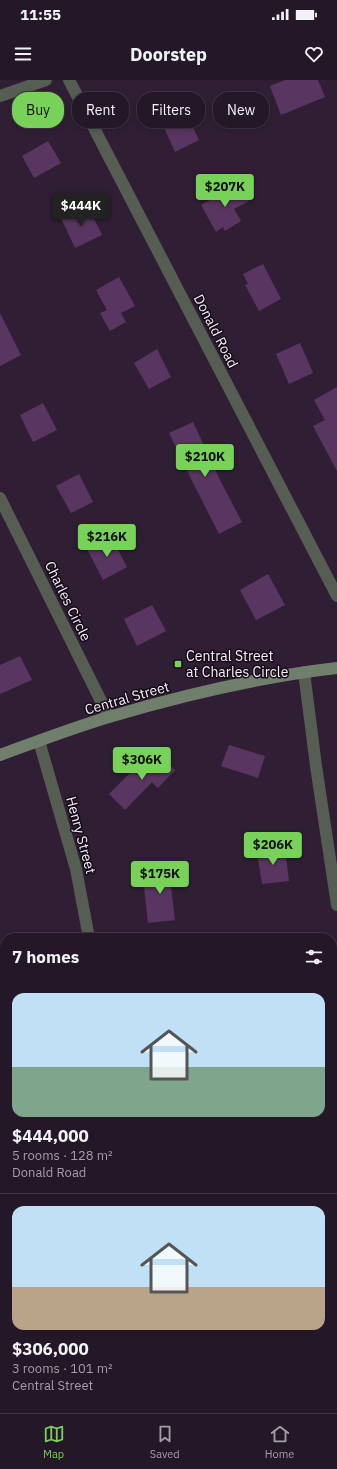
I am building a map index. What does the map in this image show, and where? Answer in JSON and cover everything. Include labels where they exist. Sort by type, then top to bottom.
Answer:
[{"type":"main road","name":"Central Street","points":[[0,755],[109,717],[241,683],[337,668]]},
{"type":"street","points":[[0,96],[46,80]]},
{"type":"street","name":"Donald Road","points":[[69,80],[337,596]]},
{"type":"street","name":"Charles Circle","points":[[0,498],[109,717]]},
{"type":"street","points":[[304,672],[316,766],[337,905]]},
{"type":"street","name":"Henry Street","points":[[39,741],[76,869],[88,933]]},
{"type":"building","points":[[285,80],[318,80],[325,97],[281,115],[270,86]]},
{"type":"building","points":[[164,128],[193,128],[199,140],[175,152]]},
{"type":"building","points":[[48,141],[61,163],[34,178],[22,156]]},
{"type":"building","points":[[240,183],[249,201],[234,209],[241,221],[225,231],[223,227],[216,232],[201,205]]},
{"type":"building","points":[[87,205],[102,235],[75,248],[61,218]]},
{"type":"building","points":[[263,264],[281,299],[259,311],[245,285],[248,284],[243,274]]},
{"type":"building","points":[[119,277],[135,306],[121,313],[126,322],[110,331],[100,313],[107,310],[96,290]]},
{"type":"building","points":[[0,313],[21,355],[0,366]]},
{"type":"building","points":[[300,343],[313,373],[289,384],[276,354]]},
{"type":"building","points":[[157,349],[171,377],[149,389],[134,363]]},
{"type":"building","points":[[337,387],[337,471],[313,426],[325,420],[314,400]]},
{"type":"building","points":[[43,403],[57,430],[33,442],[20,415]]},
{"type":"building","points":[[193,422],[221,482],[242,522],[219,534],[169,433]]},
{"type":"building","points":[[79,474],[93,502],[71,513],[56,486]]},
{"type":"building","points":[[111,536],[127,567],[103,580],[87,549]]},
{"type":"building","points":[[268,574],[285,605],[256,620],[240,590]]},
{"type":"building","points":[[152,605],[166,631],[137,646],[124,619]]},
{"type":"building","points":[[20,656],[32,680],[0,694],[0,665]]},
{"type":"building","points":[[229,745],[265,756],[258,778],[221,766]]},
{"type":"building","points":[[159,754],[175,770],[158,788],[152,782],[125,810],[109,794],[137,766],[142,771]]},
{"type":"building","points":[[285,849],[289,881],[262,884],[257,852]]},
{"type":"building","points":[[168,862],[175,920],[148,923],[144,887],[153,886],[151,864]]},
{"type":"place","name":"Central Street at Charles Circle","points":[[178,664]]}]
